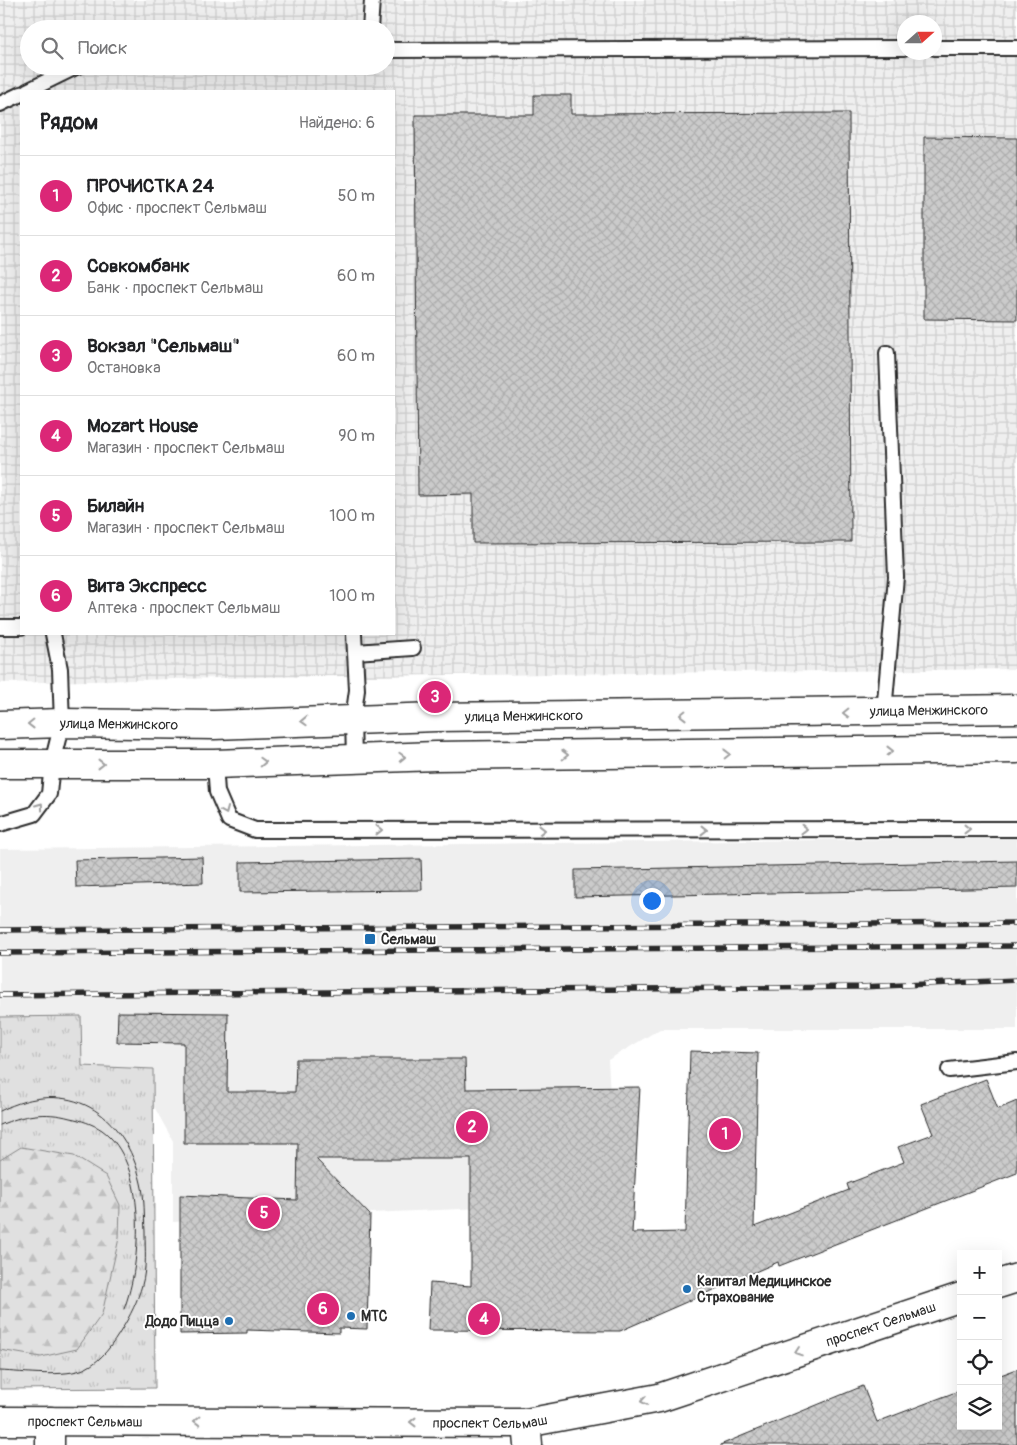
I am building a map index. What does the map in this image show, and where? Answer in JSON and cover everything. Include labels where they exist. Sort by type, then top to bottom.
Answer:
[{"type":"main road","name":"улица Менжинского","points":[[0,725],[62,723],[214,725],[353,719],[1017,709]]},
{"type":"main road","points":[[0,764],[214,764],[354,759],[1017,749]]},
{"type":"main road","points":[[1002,1283],[1017,1278]]},
{"type":"main road","name":"проспект Сельмаш","points":[[0,1421],[50,1433],[527,1434],[659,1398],[957,1298]]},
{"type":"lane","points":[[371,20],[372,0]]},
{"type":"lane","points":[[395,50],[897,48]]},
{"type":"lane","points":[[942,48],[1017,48]]},
{"type":"lane","points":[[28,90],[59,75]]},
{"type":"lane","points":[[0,104],[20,94]]},
{"type":"lane","points":[[884,712],[896,577],[887,353]]},
{"type":"lane","points":[[0,626],[20,627]]},
{"type":"lane","points":[[0,824],[34,814],[48,794],[52,764],[62,723],[60,669],[53,635]]},
{"type":"lane","points":[[354,635],[357,690],[353,719],[354,759]]},
{"type":"lane","points":[[355,652],[413,648]]},
{"type":"lane","points":[[214,764],[217,792],[229,820],[255,830],[1017,829]]},
{"type":"lane","points":[[949,1070],[1017,1062]]},
{"type":"shaded area","points":[[0,0],[1017,0],[1017,669],[262,677],[0,683]]},
{"type":"shaded area","points":[[1017,838],[1017,1029],[660,1029],[608,1060],[616,1202],[173,1222],[173,1141],[136,1074],[0,1066],[0,849]]},
{"type":"green space","points":[[81,1016],[82,1066],[153,1069],[155,1388],[0,1389],[0,1017]]},
{"type":"green space","points":[[21,1147],[74,1156],[106,1176],[120,1205],[119,1238],[102,1314],[77,1349],[41,1357],[0,1350],[0,1160]]},
{"type":"building","points":[[534,95],[571,95],[571,114],[849,113],[851,542],[473,543],[473,494],[418,495],[415,115],[534,115]]},
{"type":"building","points":[[924,137],[1017,138],[1017,320],[924,319]]},
{"type":"building","points":[[202,857],[203,883],[76,887],[75,860]]},
{"type":"building","points":[[421,859],[422,890],[240,892],[240,862]]},
{"type":"building","points":[[1017,861],[1017,888],[575,897],[575,870]]},
{"type":"building","points":[[118,1012],[228,1013],[227,1092],[295,1092],[296,1059],[465,1059],[466,1089],[640,1087],[632,1233],[685,1232],[690,1051],[758,1053],[754,1227],[849,1190],[847,1184],[904,1162],[898,1147],[933,1134],[921,1104],[986,1079],[998,1109],[1017,1101],[1017,1173],[779,1266],[778,1262],[620,1331],[428,1330],[430,1283],[471,1286],[471,1159],[316,1159],[370,1215],[367,1329],[339,1328],[339,1333],[247,1330],[247,1333],[180,1334],[180,1195],[297,1200],[298,1143],[184,1143],[184,1043],[117,1042]]},
{"type":"building","points":[[1017,1369],[1017,1445],[720,1445],[863,1386],[877,1422],[957,1392],[957,1430],[1002,1430],[1002,1375]]},
{"type":"tram line","points":[[0,1111],[25,1101],[48,1098],[70,1100],[90,1107],[107,1120],[122,1137],[133,1158],[141,1183],[144,1208],[145,1258],[144,1279],[134,1308],[107,1351],[92,1365],[77,1371],[56,1374],[0,1371]]},
{"type":"tram line","points":[[0,1125],[34,1115],[61,1116],[95,1126],[102,1130],[117,1145],[127,1165],[134,1189],[137,1215],[135,1266],[124,1309]]},
{"type":"railway","points":[[0,930],[1017,923]]},
{"type":"railway","points":[[0,953],[1017,946]]},
{"type":"railway","points":[[0,995],[860,987],[1017,980]]},
{"type":"place","name":"Вокзал \"Сельмаш\"","points":[[435,697]]},
{"type":"place","name":"Сельмаш","points":[[370,939]]},
{"type":"place","name":"Совкомбанк","points":[[472,1127]]},
{"type":"place","name":"ПРОЧИСТКА 24","points":[[725,1134]]},
{"type":"place","name":"Билайн","points":[[264,1213]]},
{"type":"place","name":"Капитал Медицинское Страхование","points":[[687,1289]]},
{"type":"place","name":"Вита Экспресс","points":[[323,1309]]},
{"type":"place","name":"МТС","points":[[351,1316]]},
{"type":"place","name":"Mozart House","points":[[484,1319]]},
{"type":"place","name":"Додо Пицца","points":[[229,1321]]}]
